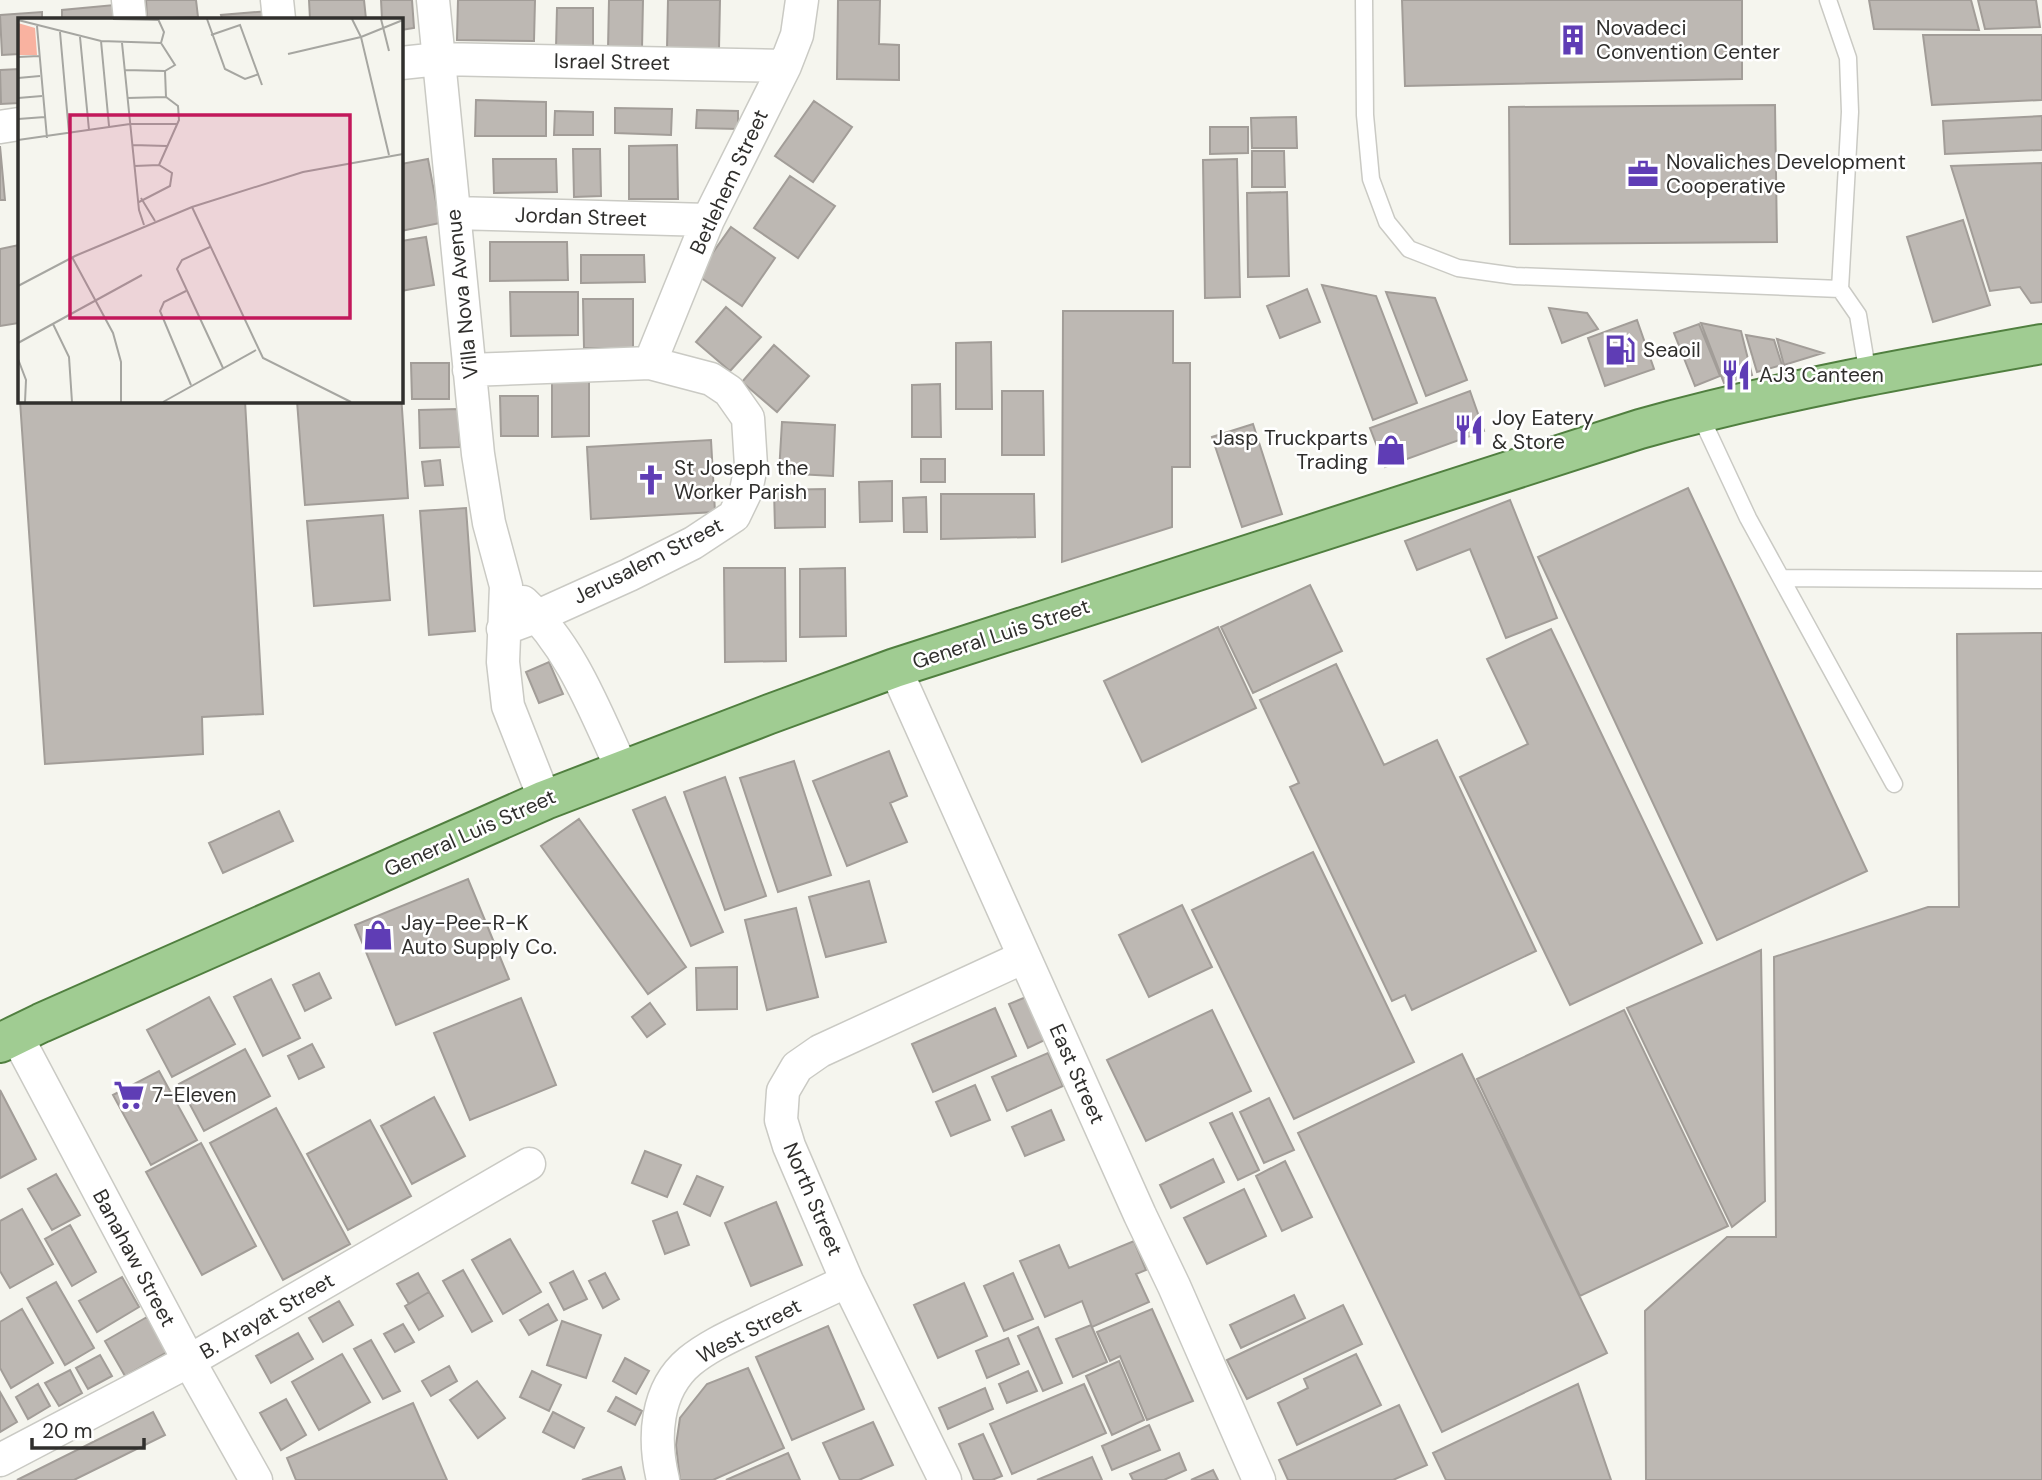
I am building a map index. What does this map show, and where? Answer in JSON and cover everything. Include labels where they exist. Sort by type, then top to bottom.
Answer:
[{"type":"main road","name":"General Luis Street","points":[[8,1039],[545,800],[895,668],[1609,439],[1699,413],[1868,375],[2042,344]]},
{"type":"street","points":[[128,0],[130,18]]},
{"type":"street","points":[[277,0],[279,18]]},
{"type":"street","name":"Villa Nova Avenue","points":[[433,0],[478,454],[489,523],[506,586],[503,662],[508,706],[545,800]]},
{"type":"street","name":"Betlehem Street","points":[[650,363],[708,220],[785,66],[797,35],[802,0]]},
{"type":"street","name":"Israel Street","points":[[402,63],[439,59],[785,66]]},
{"type":"street","points":[[0,127],[18,124]]},
{"type":"street","name":"Jordan Street","points":[[454,213],[708,220]]},
{"type":"street","name":"Jerusalem Street","points":[[469,370],[650,363],[711,379],[729,391],[748,418],[751,466],[746,491],[734,516],[710,533],[629,575],[503,629]]},
{"type":"street","points":[[506,586],[554,635],[575,669],[622,769]]},
{"type":"street","name":"East Street","points":[[895,668],[1259,1480]]},
{"type":"street","name":"North Street","points":[[945,1480],[848,1281],[789,1146],[781,1120],[783,1091],[797,1067],[820,1051],[1024,957]]},
{"type":"street","name":"Banahaw Street","points":[[8,1039],[256,1480]]},
{"type":"street","name":"B. Arayat Street","points":[[0,1460],[189,1362],[529,1164]]},
{"type":"street","name":"West Street","points":[[663,1480],[656,1429],[666,1392],[688,1363],[719,1342],[848,1281]]},
{"type":"lane","points":[[1364,0],[1365,115],[1371,179],[1387,222],[1409,249],[1458,268],[1515,276],[1840,289]]},
{"type":"lane","points":[[1828,0],[1848,58],[1850,98],[1840,289],[1858,316],[1868,375]]},
{"type":"lane","points":[[1699,413],[1748,518],[1894,784]]},
{"type":"lane","points":[[1781,578],[2042,580]]},
{"type":"building","points":[[146,0],[196,0],[198,17],[147,18]]},
{"type":"building","points":[[309,0],[364,0],[366,18],[310,18]]},
{"type":"building","points":[[381,0],[412,0],[414,28],[402,30],[402,18],[382,18]]},
{"type":"building","points":[[458,0],[535,0],[534,41],[457,40]]},
{"type":"building","points":[[609,0],[643,0],[642,49],[608,49]]},
{"type":"building","points":[[668,0],[720,0],[719,49],[667,49]]},
{"type":"building","points":[[838,0],[880,0],[879,44],[899,45],[899,80],[837,79]]},
{"type":"building","name":"Novadeci Convention Center","points":[[1402,0],[1742,0],[1742,79],[1405,86]]},
{"type":"building","points":[[1869,0],[1971,0],[1979,30],[1874,29]]},
{"type":"building","points":[[1978,0],[2036,0],[2040,27],[1985,29]]},
{"type":"building","points":[[114,5],[115,18],[62,18],[62,10]]},
{"type":"building","points":[[557,8],[593,8],[593,48],[556,48]]},
{"type":"building","points":[[269,11],[269,18],[222,18],[221,15]]},
{"type":"building","points":[[42,12],[42,18],[18,18],[18,54],[2,55],[0,15]]},
{"type":"building","points":[[1923,35],[2042,35],[2042,100],[1932,105]]},
{"type":"building","points":[[18,69],[18,103],[1,104],[0,70]]},
{"type":"building","points":[[476,100],[546,102],[546,136],[475,136]]},
{"type":"building","points":[[814,101],[852,127],[813,182],[775,156]]},
{"type":"building","name":"Novaliches Development Cooperative","points":[[1775,105],[1777,242],[1510,244],[1509,107]]},
{"type":"building","points":[[615,108],[672,109],[671,135],[615,133]]},
{"type":"building","points":[[697,110],[738,111],[738,129],[696,128]]},
{"type":"building","points":[[555,111],[593,112],[593,135],[554,135]]},
{"type":"building","points":[[2042,116],[2042,150],[1945,154],[1943,121]]},
{"type":"building","points":[[1296,117],[1297,148],[1252,148],[1251,118]]},
{"type":"building","points":[[1210,127],[1248,127],[1248,153],[1210,154]]},
{"type":"building","points":[[677,145],[678,199],[629,199],[629,146]]},
{"type":"building","points":[[0,146],[5,200],[0,200]]},
{"type":"building","points":[[573,149],[600,149],[601,196],[574,197]]},
{"type":"building","points":[[1252,151],[1284,151],[1285,187],[1252,187]]},
{"type":"building","points":[[428,159],[440,223],[402,231],[402,164]]},
{"type":"building","points":[[493,159],[556,159],[557,192],[494,193]]},
{"type":"building","points":[[1237,159],[1240,297],[1205,298],[1203,160]]},
{"type":"building","points":[[2042,163],[2042,302],[2031,303],[2020,287],[1990,291],[1951,166]]},
{"type":"building","points":[[790,176],[835,206],[798,258],[754,228]]},
{"type":"building","points":[[1287,192],[1289,276],[1248,277],[1247,193]]},
{"type":"building","points":[[1963,220],[1990,305],[1933,322],[1907,237]]},
{"type":"building","points":[[731,227],[775,258],[742,306],[697,275]]},
{"type":"building","points":[[426,237],[434,285],[402,291],[402,241]]},
{"type":"building","points":[[490,242],[567,242],[568,280],[490,281]]},
{"type":"building","points":[[18,245],[18,323],[0,326],[0,249]]},
{"type":"building","points":[[581,255],[644,255],[645,282],[581,283]]},
{"type":"building","points":[[1322,285],[1376,296],[1417,403],[1373,420]]},
{"type":"building","points":[[1307,289],[1320,322],[1280,338],[1267,306]]},
{"type":"building","points":[[510,292],[578,292],[578,335],[511,336]]},
{"type":"building","points":[[1386,292],[1435,298],[1467,380],[1426,396]]},
{"type":"building","points":[[583,299],[633,299],[633,348],[584,348]]},
{"type":"building","points":[[726,307],[761,337],[730,371],[696,342]]},
{"type":"building","points":[[1549,308],[1587,313],[1598,329],[1562,343]]},
{"type":"building","points":[[1063,311],[1173,311],[1173,363],[1190,363],[1190,467],[1172,467],[1172,527],[1062,562]]},
{"type":"building","points":[[1637,320],[1654,369],[1605,386],[1588,338]]},
{"type":"building","points":[[1701,323],[1741,331],[1752,375],[1724,383]]},
{"type":"building","points":[[1699,324],[1720,376],[1695,386],[1674,333]]},
{"type":"building","points":[[1746,335],[1774,340],[1782,365],[1757,372]]},
{"type":"building","points":[[1777,339],[1823,353],[1784,365]]},
{"type":"building","points":[[991,342],[992,409],[956,409],[956,343]]},
{"type":"building","points":[[774,345],[809,376],[777,412],[742,382]]},
{"type":"building","points":[[411,363],[449,363],[449,399],[412,399]]},
{"type":"building","points":[[552,379],[589,379],[589,436],[552,437]]},
{"type":"building","points":[[940,384],[941,437],[912,437],[912,385]]},
{"type":"building","points":[[1002,391],[1043,391],[1044,455],[1002,455]]},
{"type":"building","points":[[1470,391],[1484,431],[1385,467],[1370,428]]},
{"type":"building","points":[[500,396],[538,396],[538,436],[501,436]]},
{"type":"building","points":[[20,402],[245,402],[263,714],[202,717],[203,754],[45,764]]},
{"type":"building","points":[[297,402],[402,402],[408,498],[305,505]]},
{"type":"building","points":[[458,409],[460,447],[420,448],[419,410]]},
{"type":"building","points":[[782,422],[835,425],[833,476],[779,473]]},
{"type":"building","points":[[1253,424],[1282,514],[1242,527],[1212,437]]},
{"type":"building","name":"St Joseph the Worker Parish","points":[[711,440],[715,512],[591,519],[587,447]]},
{"type":"building","points":[[921,459],[945,459],[945,482],[921,482]]},
{"type":"building","points":[[440,460],[443,485],[425,486],[422,462]]},
{"type":"building","points":[[892,481],[892,521],[860,522],[859,482]]},
{"type":"building","points":[[1688,488],[1867,871],[1717,940],[1538,557]]},
{"type":"building","points":[[825,489],[825,527],[775,528],[774,490]]},
{"type":"building","points":[[941,494],[1034,494],[1035,537],[941,539]]},
{"type":"building","points":[[926,497],[927,532],[904,532],[903,498]]},
{"type":"building","points":[[1510,500],[1557,618],[1506,638],[1470,549],[1417,570],[1405,541]]},
{"type":"building","points":[[466,508],[475,631],[429,635],[420,511]]},
{"type":"building","points":[[383,515],[390,600],[314,606],[307,521]]},
{"type":"building","points":[[724,568],[785,568],[786,661],[725,662]]},
{"type":"building","points":[[845,568],[846,636],[800,637],[800,569]]},
{"type":"building","points":[[1310,585],[1342,651],[1253,693],[1221,627]]},
{"type":"building","points":[[1218,627],[1256,708],[1142,762],[1104,681]]},
{"type":"building","points":[[1551,629],[1702,943],[1570,1005],[1460,777],[1528,744],[1487,659]]},
{"type":"building","points":[[2042,633],[2042,1480],[1646,1480],[1645,1311],[1727,1237],[1776,1237],[1774,957],[1928,907],[1959,907],[1957,634]]},
{"type":"building","points":[[549,662],[563,694],[539,703],[526,672]]},
{"type":"building","points":[[1336,664],[1384,765],[1437,740],[1536,951],[1412,1010],[1405,995],[1392,1001],[1290,787],[1299,783],[1260,700]]},
{"type":"building","points":[[889,751],[907,796],[890,803],[907,842],[847,866],[813,781]]},
{"type":"building","points":[[794,761],[831,875],[778,892],[740,778]]},
{"type":"building","points":[[725,777],[766,896],[725,910],[684,792]]},
{"type":"building","points":[[665,797],[723,932],[691,946],[633,810]]},
{"type":"building","points":[[279,811],[293,841],[223,873],[209,843]]},
{"type":"building","points":[[579,819],[686,967],[648,994],[541,846]]},
{"type":"building","points":[[1313,852],[1414,1062],[1294,1119],[1192,910]]},
{"type":"building","points":[[468,879],[509,979],[396,1025],[355,925]]},
{"type":"building","points":[[869,881],[886,942],[826,957],[809,897]]},
{"type":"building","points":[[1182,905],[1212,967],[1149,997],[1119,935]]},
{"type":"building","points":[[796,908],[818,997],[767,1010],[745,920]]},
{"type":"building","points":[[1761,950],[1765,1201],[1732,1227],[1627,1008]]},
{"type":"building","points":[[737,967],[737,1009],[697,1010],[696,968]]},
{"type":"building","points":[[319,973],[331,998],[305,1011],[293,985]]},
{"type":"building","points":[[271,979],[300,1038],[263,1056],[234,997]]},
{"type":"building","points":[[1031,995],[1049,1038],[1028,1048],[1009,1004]]},
{"type":"building","points":[[209,997],[235,1044],[172,1077],[147,1030]]},
{"type":"building","points":[[521,998],[556,1085],[470,1120],[434,1033]]},
{"type":"building","points":[[650,1003],[665,1024],[647,1037],[632,1017]]},
{"type":"building","points":[[995,1008],[1016,1056],[933,1092],[912,1044]]},
{"type":"building","points":[[1212,1010],[1251,1091],[1146,1141],[1107,1060]]},
{"type":"building","points":[[1624,1010],[1728,1226],[1580,1296],[1477,1079]]},
{"type":"building","points":[[312,1044],[324,1067],[299,1079],[288,1056]]},
{"type":"building","points":[[245,1049],[270,1096],[204,1131],[179,1084]]},
{"type":"building","points":[[1048,1053],[1063,1086],[1007,1111],[992,1077]]},
{"type":"building","points":[[1462,1054],[1607,1353],[1442,1432],[1298,1133]]},
{"type":"building","points":[[159,1071],[197,1140],[151,1165],[113,1095]]},
{"type":"building","points":[[975,1085],[990,1120],[951,1136],[936,1102]]},
{"type":"building","points":[[0,1090],[36,1159],[0,1178]]},
{"type":"building","points":[[434,1097],[465,1156],[412,1184],[381,1126]]},
{"type":"building","points":[[1269,1098],[1294,1150],[1264,1163],[1240,1112]]},
{"type":"building","points":[[276,1108],[350,1244],[283,1280],[210,1143]]},
{"type":"building","points":[[1051,1110],[1064,1140],[1025,1156],[1012,1127]]},
{"type":"building","points":[[1232,1113],[1259,1170],[1238,1180],[1210,1123]]},
{"type":"building","points":[[370,1120],[411,1196],[348,1230],[307,1154]]},
{"type":"building","points":[[201,1143],[256,1246],[202,1275],[146,1172]]},
{"type":"building","points":[[645,1151],[681,1165],[667,1197],[632,1183]]},
{"type":"building","points":[[1213,1159],[1224,1182],[1171,1208],[1160,1185]]},
{"type":"building","points":[[1285,1161],[1312,1217],[1282,1231],[1256,1176]]},
{"type":"building","points":[[56,1174],[80,1215],[52,1230],[28,1189]]},
{"type":"building","points":[[697,1176],[723,1187],[710,1216],[684,1204]]},
{"type":"building","points":[[1244,1189],[1266,1236],[1207,1264],[1184,1218]]},
{"type":"building","points":[[776,1202],[802,1265],[751,1286],[725,1223]]},
{"type":"building","points":[[22,1209],[53,1264],[10,1288],[0,1271],[0,1221]]},
{"type":"building","points":[[677,1212],[689,1245],[665,1254],[653,1221]]},
{"type":"building","points":[[70,1225],[96,1272],[72,1286],[45,1239]]},
{"type":"building","points":[[510,1239],[541,1292],[503,1314],[472,1260]]},
{"type":"building","points":[[1134,1241],[1146,1270],[1136,1274],[1149,1302],[1092,1327],[1082,1301],[1045,1317],[1020,1261],[1059,1245],[1069,1268]]},
{"type":"building","points":[[463,1270],[492,1321],[472,1332],[443,1281]]},
{"type":"building","points":[[573,1271],[587,1299],[564,1310],[550,1283]]},
{"type":"building","points":[[418,1273],[429,1292],[409,1304],[397,1284]]},
{"type":"building","points":[[605,1273],[619,1299],[603,1308],[589,1281]]},
{"type":"building","points":[[1013,1273],[1033,1319],[1004,1331],[984,1286]]},
{"type":"building","points":[[122,1277],[139,1307],[97,1332],[79,1301]]},
{"type":"building","points":[[56,1282],[94,1348],[65,1365],[27,1298]]},
{"type":"building","points":[[964,1283],[987,1336],[938,1358],[914,1305]]},
{"type":"building","points":[[429,1292],[443,1316],[419,1330],[405,1306]]},
{"type":"building","points":[[1294,1295],[1305,1318],[1241,1348],[1230,1325]]},
{"type":"building","points":[[339,1301],[353,1325],[323,1342],[309,1318]]},
{"type":"building","points":[[548,1304],[557,1320],[529,1335],[520,1320]]},
{"type":"building","points":[[1343,1305],[1362,1344],[1247,1399],[1227,1360]]},
{"type":"building","points":[[22,1309],[53,1363],[11,1388],[0,1368],[0,1322]]},
{"type":"building","points":[[1152,1309],[1193,1401],[1147,1420],[1120,1356],[1110,1361],[1097,1332]]},
{"type":"building","points":[[147,1317],[167,1352],[125,1376],[105,1341]]},
{"type":"building","points":[[562,1321],[601,1335],[586,1378],[547,1365]]},
{"type":"building","points":[[403,1324],[414,1342],[395,1352],[384,1334]]},
{"type":"building","points":[[1091,1325],[1107,1362],[1073,1377],[1056,1339]]},
{"type":"building","points":[[828,1326],[864,1409],[792,1440],[756,1357]]},
{"type":"building","points":[[1038,1327],[1062,1383],[1043,1391],[1018,1336]]},
{"type":"building","points":[[298,1333],[313,1359],[271,1383],[256,1356]]},
{"type":"building","points":[[1008,1338],[1019,1364],[987,1378],[976,1351]]},
{"type":"building","points":[[371,1340],[400,1391],[383,1399],[354,1349]]},
{"type":"building","points":[[342,1354],[370,1402],[319,1430],[292,1382]]},
{"type":"building","points":[[1356,1354],[1381,1405],[1297,1445],[1278,1403],[1308,1388],[1304,1379]]},
{"type":"building","points":[[100,1355],[112,1376],[88,1389],[76,1368]]},
{"type":"building","points":[[625,1358],[649,1371],[636,1394],[613,1381]]},
{"type":"building","points":[[1119,1361],[1144,1420],[1112,1435],[1086,1376]]},
{"type":"building","points":[[449,1366],[457,1381],[431,1396],[422,1381]]},
{"type":"building","points":[[748,1368],[784,1448],[713,1480],[680,1480],[676,1445],[680,1418],[707,1384]]},
{"type":"building","points":[[70,1370],[82,1393],[59,1406],[45,1383]]},
{"type":"building","points":[[532,1371],[561,1385],[549,1411],[520,1397]]},
{"type":"building","points":[[1028,1371],[1037,1391],[1007,1403],[999,1384]]},
{"type":"building","points":[[477,1381],[505,1418],[478,1438],[450,1400]]},
{"type":"building","points":[[38,1384],[50,1406],[28,1419],[16,1397]]},
{"type":"building","points":[[1084,1384],[1106,1433],[1012,1474],[990,1424]]},
{"type":"building","points":[[1578,1384],[1611,1480],[1446,1480],[1433,1453]]},
{"type":"building","points":[[985,1388],[993,1409],[948,1429],[939,1408]]},
{"type":"building","points":[[0,1392],[17,1422],[0,1432]]},
{"type":"building","points":[[616,1397],[642,1411],[635,1425],[608,1411]]},
{"type":"building","points":[[286,1399],[306,1435],[281,1450],[260,1413]]},
{"type":"building","points":[[413,1403],[447,1480],[296,1480],[287,1458]]},
{"type":"building","points":[[1399,1405],[1427,1465],[1393,1480],[1288,1480],[1279,1460]]},
{"type":"building","points":[[153,1412],[165,1435],[74,1480],[17,1480]]},
{"type":"building","points":[[553,1412],[584,1428],[574,1448],[543,1432]]},
{"type":"building","points":[[873,1422],[893,1465],[859,1480],[840,1480],[823,1443]]},
{"type":"building","points":[[1149,1425],[1160,1450],[1112,1470],[1102,1446]]},
{"type":"building","points":[[983,1434],[1002,1476],[992,1480],[974,1480],[959,1444]]},
{"type":"building","points":[[788,1453],[800,1480],[726,1480]]},
{"type":"building","points":[[1179,1453],[1186,1470],[1164,1480],[1133,1480],[1130,1474]]},
{"type":"building","points":[[1092,1457],[1102,1480],[1037,1480]]},
{"type":"building","points":[[621,1467],[625,1480],[582,1480]]},
{"type":"building","points":[[1213,1470],[1218,1480],[1191,1480]]},
{"type":"place","name":"Novadeci Convention Center","points":[[1573,40]]},
{"type":"place","name":"Novaliches Development Cooperative","points":[[1643,174]]},
{"type":"place","name":"Seaoil","points":[[1620,350]]},
{"type":"place","name":"AJ3 Canteen","points":[[1736,375]]},
{"type":"place","name":"Joy Eatery & Store","points":[[1469,430]]},
{"type":"place","name":"Jasp Truckparts Trading","points":[[1391,450]]},
{"type":"place","name":"St Joseph the Worker Parish","points":[[651,480]]},
{"type":"place","name":"Jay-Pee-R-K Auto Supply Co.","points":[[378,935]]},
{"type":"place","name":"7-Eleven","points":[[129,1095]]}]
